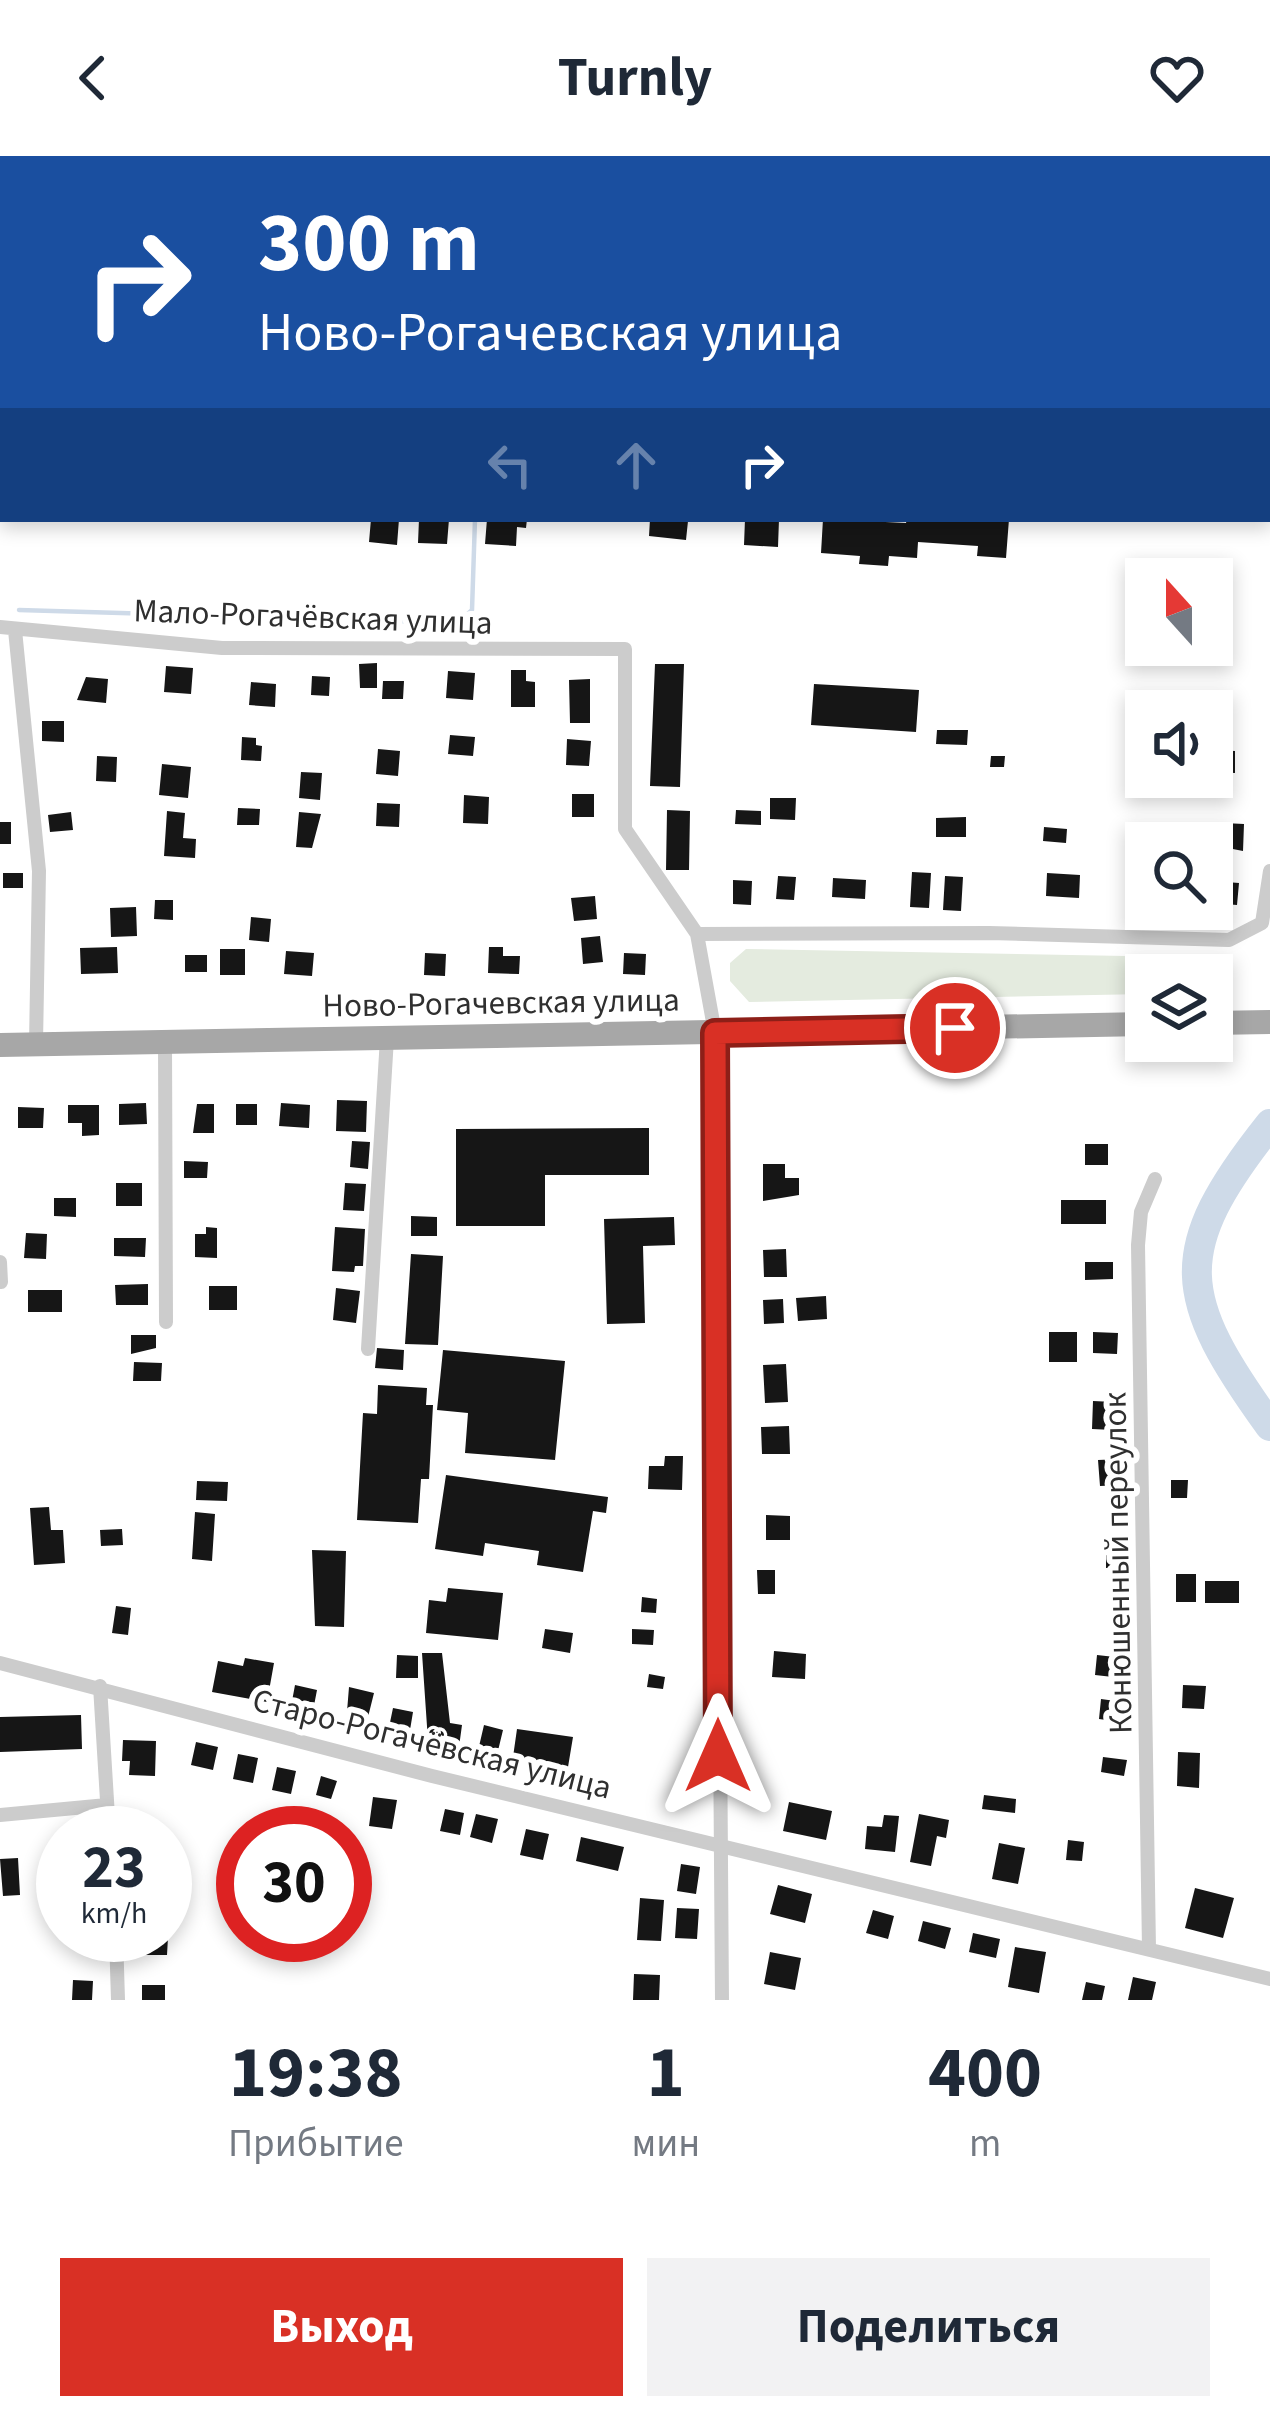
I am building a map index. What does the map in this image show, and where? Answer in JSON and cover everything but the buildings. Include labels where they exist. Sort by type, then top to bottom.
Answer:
[{"type":"main road","points":[[1233,1023],[1270,1022]]},
{"type":"main road","name":"Ново-Рогачевская улица","points":[[0,1045],[1125,1024]]},
{"type":"street","name":"Мало-Рогачёвская улица","points":[[8,629],[222,648],[625,649],[625,829],[634,850],[697,934]]},
{"type":"street","points":[[8,629],[39,872],[36,1044]]},
{"type":"street","points":[[722,2000],[715,1033],[697,934],[989,933],[1229,940],[1262,923],[1270,871]]},
{"type":"street","points":[[368,1349],[387,1038]]},
{"type":"street","points":[[165,1042],[166,1322]]},
{"type":"street","name":"Конюшенный переулок","points":[[1149,1949],[1138,1245],[1141,1212],[1155,1180]]},
{"type":"street","points":[[0,1262],[1,1282]]},
{"type":"street","name":"Старо-Рогачёвская улица","points":[[0,1663],[432,1776],[1270,1979]]},
{"type":"street","points":[[0,1815],[107,1805],[100,1686]]},
{"type":"street","points":[[117,1962],[118,2000]]},
{"type":"shaded area","points":[[746,949],[1125,956],[1125,994],[749,1002],[730,981],[730,963]]},
{"type":"waterway","points":[[19,610],[458,623],[472,610],[475,522]]},
{"type":"waterway","points":[[1270,1124],[1214,1207],[1201,1242],[1197,1275],[1202,1308],[1216,1342],[1270,1426]]},
{"type":"route","points":[[718,1756],[715,1033],[955,1028]]}]
